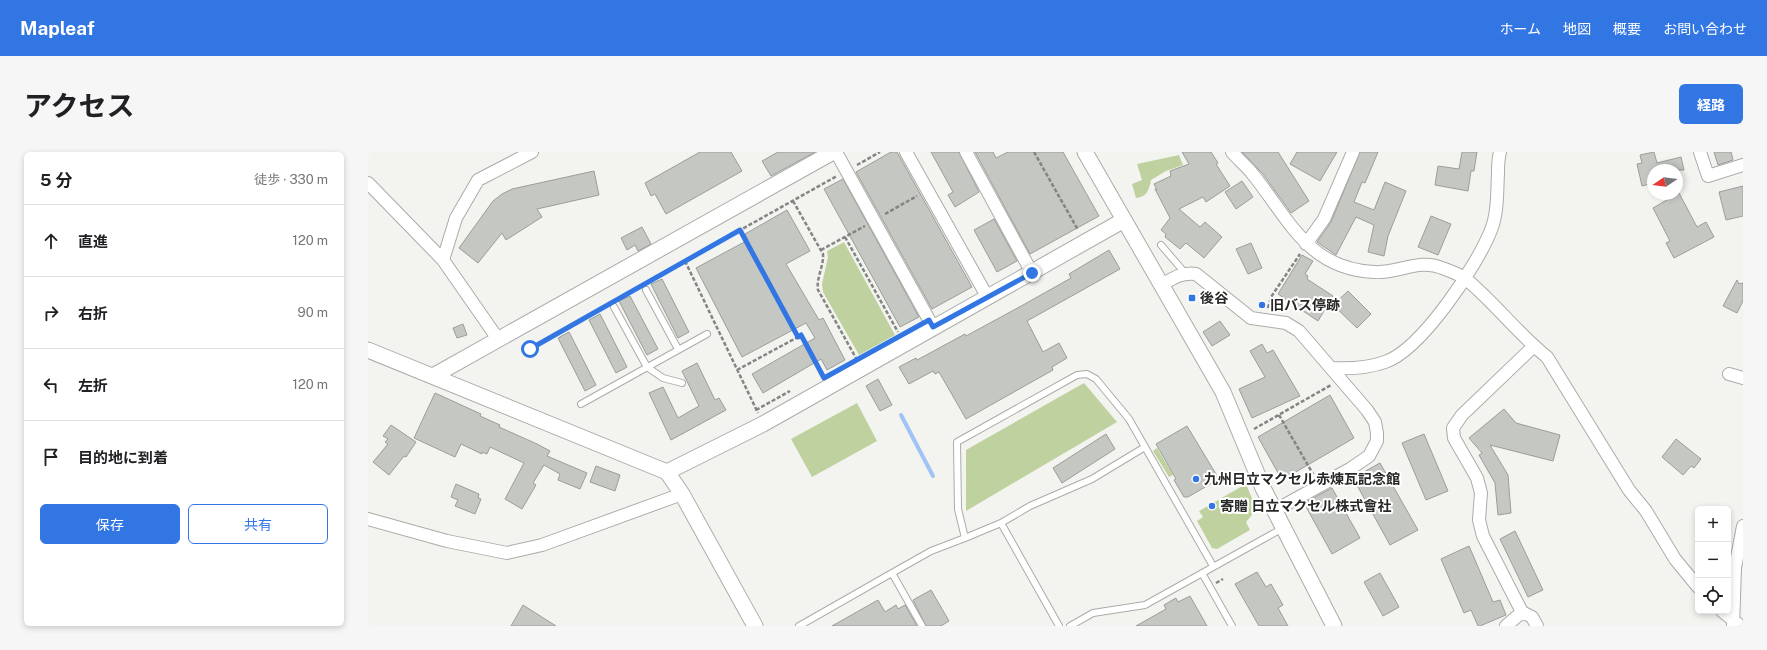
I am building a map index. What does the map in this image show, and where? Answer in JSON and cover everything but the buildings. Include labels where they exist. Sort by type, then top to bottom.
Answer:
[{"type":"street","points":[[443,260],[456,218],[478,180],[532,152]]},
{"type":"street","points":[[433,376],[498,338],[833,152]]},
{"type":"street","points":[[836,152],[933,327]]},
{"type":"street","points":[[906,152],[988,298]]},
{"type":"street","points":[[966,152],[1032,273]]},
{"type":"street","points":[[1085,152],[1223,392],[1263,488],[1334,626]]},
{"type":"street","points":[[1232,152],[1250,171],[1306,244],[1330,261],[1357,270],[1386,272],[1421,264],[1431,264],[1466,278],[1534,346],[1548,357],[1630,490],[1646,511],[1675,559],[1695,583]]},
{"type":"street","points":[[1306,244],[1324,219],[1353,152]]},
{"type":"street","points":[[1329,373],[1343,368],[1386,362],[1409,348],[1424,333],[1466,278],[1491,230],[1496,205],[1500,152]]},
{"type":"street","points":[[1700,152],[1708,176],[1743,165]]},
{"type":"street","points":[[368,184],[443,260],[498,338]]},
{"type":"street","points":[[667,472],[763,424],[1124,220]]},
{"type":"street","points":[[1162,285],[1174,277],[1185,274],[1196,274],[1251,318],[1286,322],[1293,326],[1299,331],[1329,373],[1367,410],[1375,422],[1377,441],[1369,456],[1350,469],[1274,511]]},
{"type":"street","points":[[1534,346],[1462,415],[1453,428],[1454,438],[1477,478],[1481,493],[1479,520],[1483,536],[1522,612],[1532,617],[1537,626]]},
{"type":"street","points":[[368,350],[667,472],[682,494],[754,626]]},
{"type":"street","points":[[1729,374],[1743,378]]},
{"type":"street","points":[[368,519],[447,541],[507,553],[542,545],[682,494]]},
{"type":"street","points":[[1736,624],[1735,568],[1743,526]]},
{"type":"street","points":[[1506,626],[1522,612]]},
{"type":"street","points":[[1725,614],[1736,624]]},
{"type":"lane","points":[[1161,245],[1185,274]]},
{"type":"lane","points":[[646,290],[678,349]]},
{"type":"lane","points":[[614,306],[646,367],[663,378],[682,383]]},
{"type":"lane","points":[[581,404],[707,334]]},
{"type":"lane","points":[[965,538],[958,509],[957,442],[1077,375],[1087,374],[1096,379],[1129,419],[1213,566]]},
{"type":"lane","points":[[799,626],[931,550],[1001,523],[1030,506],[1092,479],[1145,447]]},
{"type":"lane","points":[[1001,523],[1059,626]]},
{"type":"lane","points":[[1070,626],[1093,613],[1145,604],[1283,528]]},
{"type":"lane","points":[[892,573],[922,626]]},
{"type":"lane","points":[[1202,573],[1232,626]]},
{"type":"path","points":[[530,349],[880,152]]},
{"type":"path","points":[[1034,152],[1080,234]]},
{"type":"path","points":[[793,201],[823,254],[817,284],[818,290],[857,360]]},
{"type":"path","points":[[740,230],[798,337]]},
{"type":"path","points":[[845,237],[900,336]]},
{"type":"path","points":[[1264,320],[1271,297],[1306,244]]},
{"type":"path","points":[[685,261],[763,424]]},
{"type":"path","points":[[737,370],[801,335],[824,378]]},
{"type":"path","points":[[850,363],[863,356]]},
{"type":"path","points":[[1251,431],[1333,384],[1329,373]]},
{"type":"path","points":[[1279,415],[1313,474]]},
{"type":"path","points":[[1307,478],[1319,471]]},
{"type":"green space","points":[[1179,155],[1183,165],[1166,171],[1151,180],[1145,195],[1136,198],[1132,184],[1142,180],[1137,164]]},
{"type":"green space","points":[[844,242],[895,335],[859,355],[823,292],[822,284],[828,257],[827,251]]},
{"type":"green space","points":[[1084,383],[1117,422],[966,511],[966,450]]},
{"type":"green space","points":[[857,403],[877,441],[812,477],[791,439]]},
{"type":"green space","points":[[1157,448],[1173,475],[1169,477],[1153,451]]},
{"type":"green space","points":[[1246,484],[1256,508],[1251,511],[1252,515],[1246,522],[1250,530],[1217,549],[1212,548],[1197,521],[1203,517],[1199,511]]},
{"type":"waterway","points":[[901,415],[933,476]]},
{"type":"place","name":"後谷","points":[[1192,298]]},
{"type":"place","name":"旧バス停跡","points":[[1262,305]]},
{"type":"place","name":"九州日立マクセル赤煉瓦記念館","points":[[1196,479]]},
{"type":"place","name":"寄贈 日立マクセル株式會社","points":[[1212,506]]},
{"type":"route","points":[[530,349],[740,230],[798,337],[801,335],[824,378],[929,320],[933,327],[1032,273]]}]
